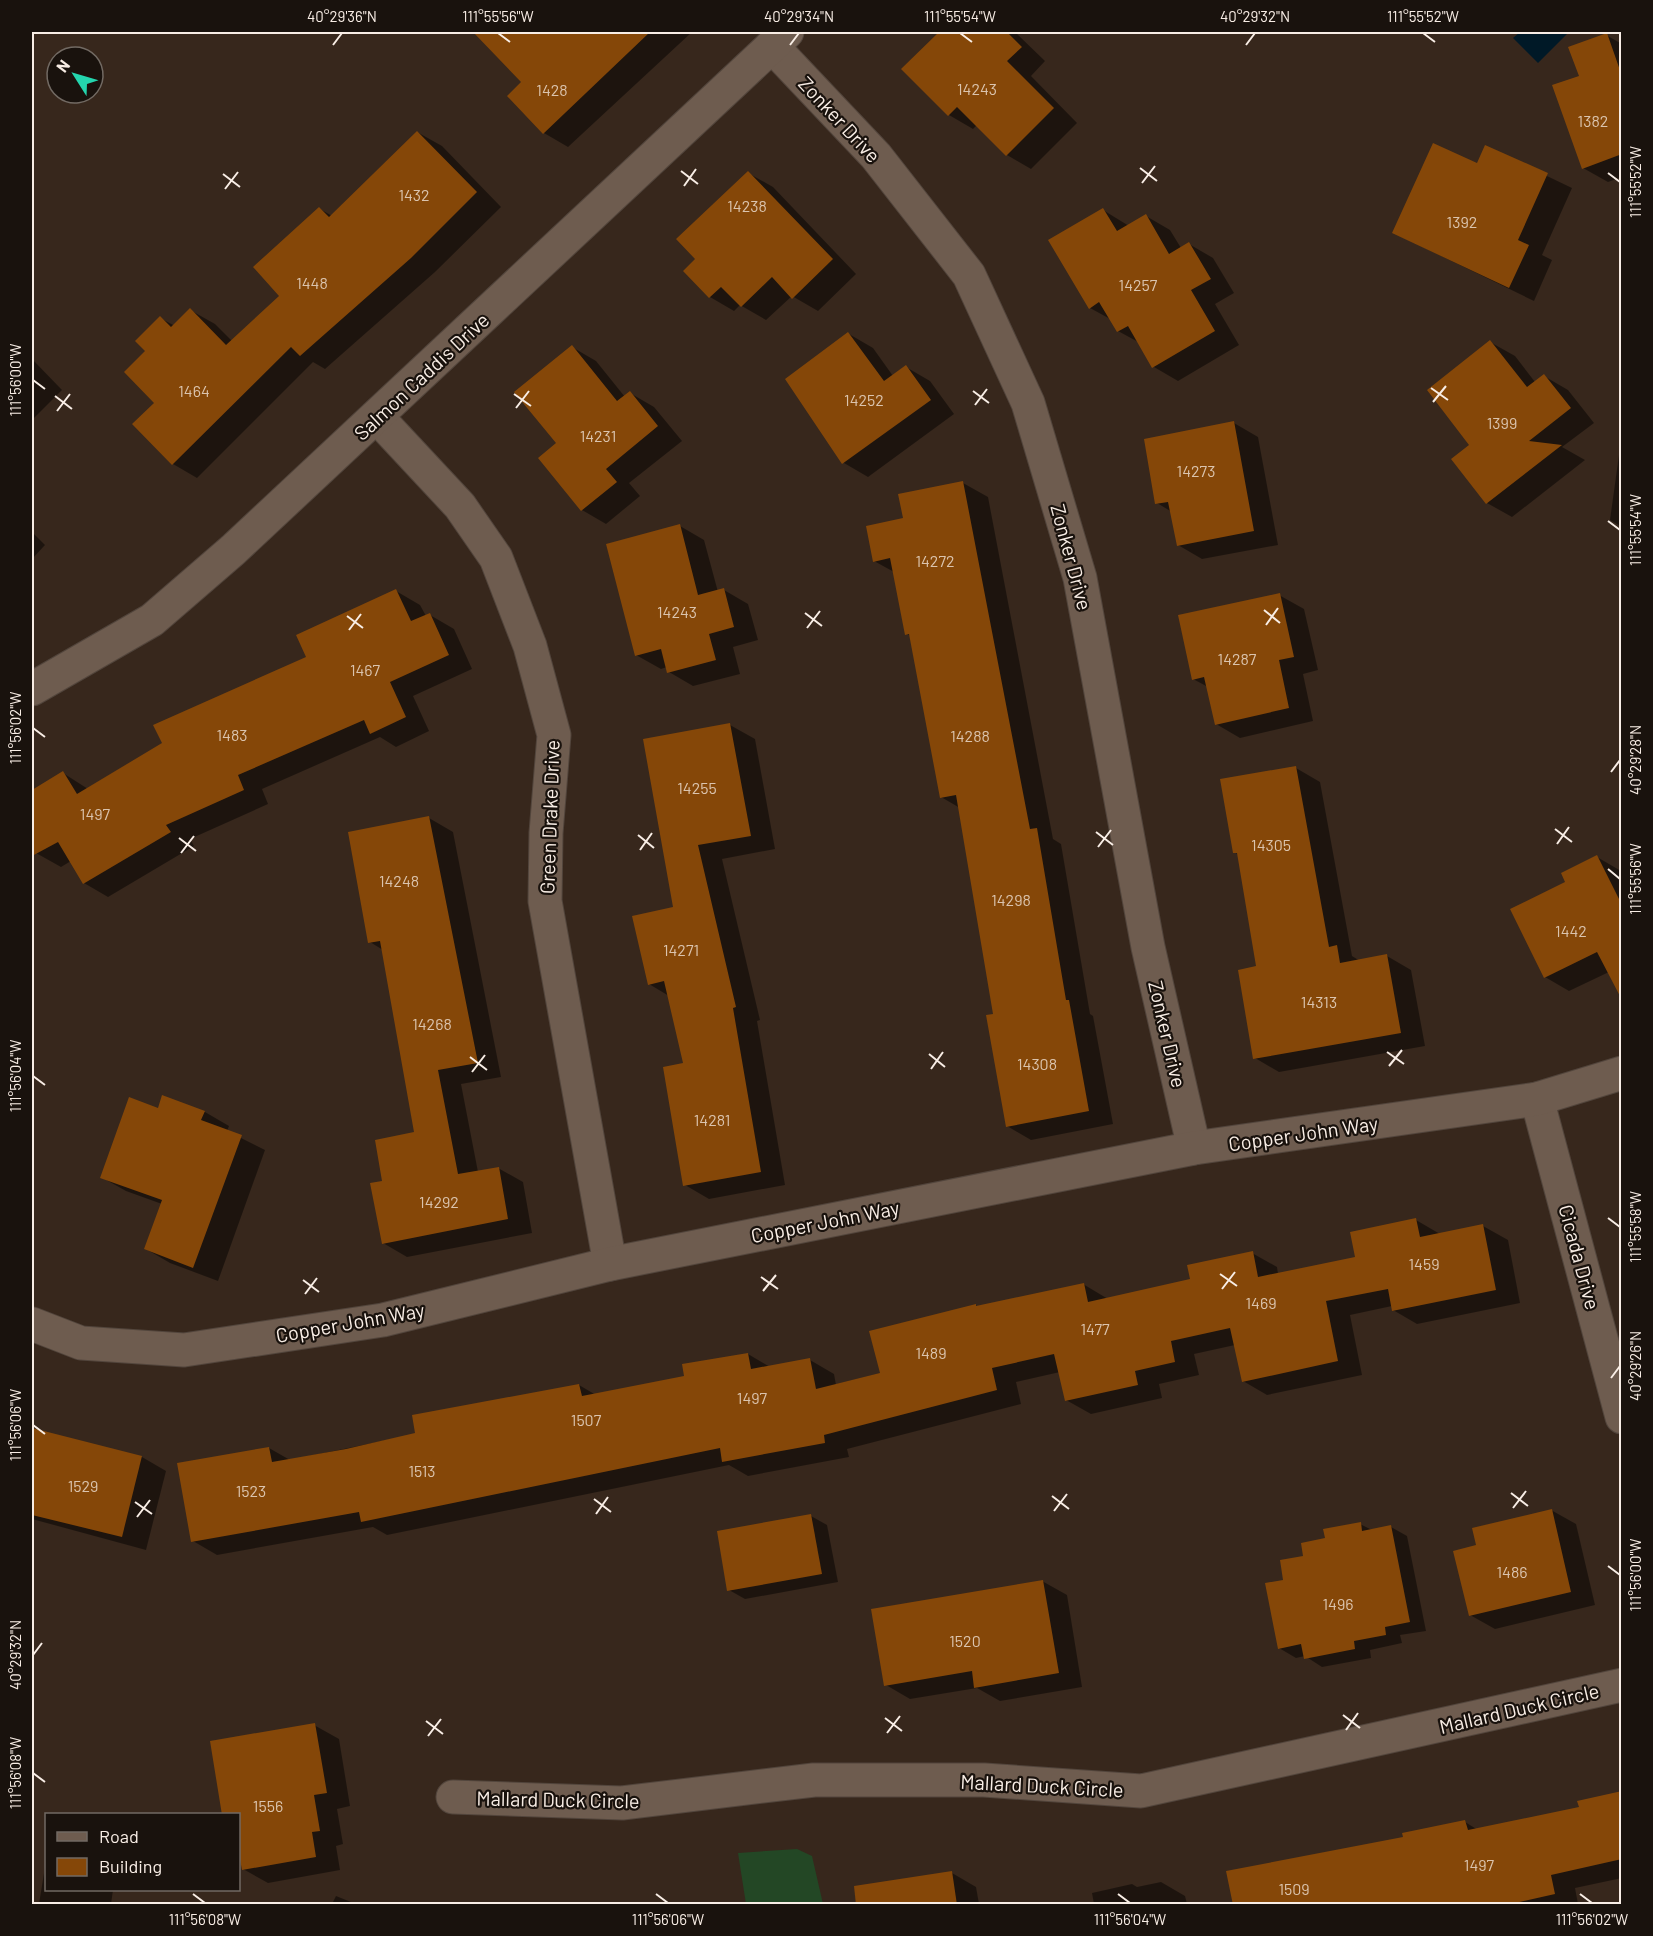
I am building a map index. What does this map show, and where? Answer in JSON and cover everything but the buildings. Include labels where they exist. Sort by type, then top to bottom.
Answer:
[{"type":"street","name":"Salmon Caddis Drive","points":[[32,689],[152,620],[233,550],[780,39]]},
{"type":"street","name":"Zonker Drive","points":[[780,39],[969,275],[1028,403],[1080,578],[1148,947],[1194,1148]]},
{"type":"street","name":"Green Drake Drive","points":[[377,417],[460,506],[496,558],[533,657],[554,735],[546,833],[545,901],[610,1264]]},
{"type":"street","name":"Copper John Way","points":[[32,1324],[81,1343],[184,1350],[383,1320],[610,1264],[1194,1148],[1537,1099],[1622,1073]]},
{"type":"street","name":"Cicada Drive","points":[[1537,1099],[1622,1417]]},
{"type":"street","name":"Mallard Duck Circle","points":[[453,1797],[622,1803],[814,1780],[984,1780],[1141,1791],[1622,1685]]},
{"type":"green space","points":[[797,1849],[812,1856],[823,1904],[746,1904],[738,1853]]},
{"type":"water","points":[[1520,32],[1569,32],[1538,63],[1513,38]]}]
